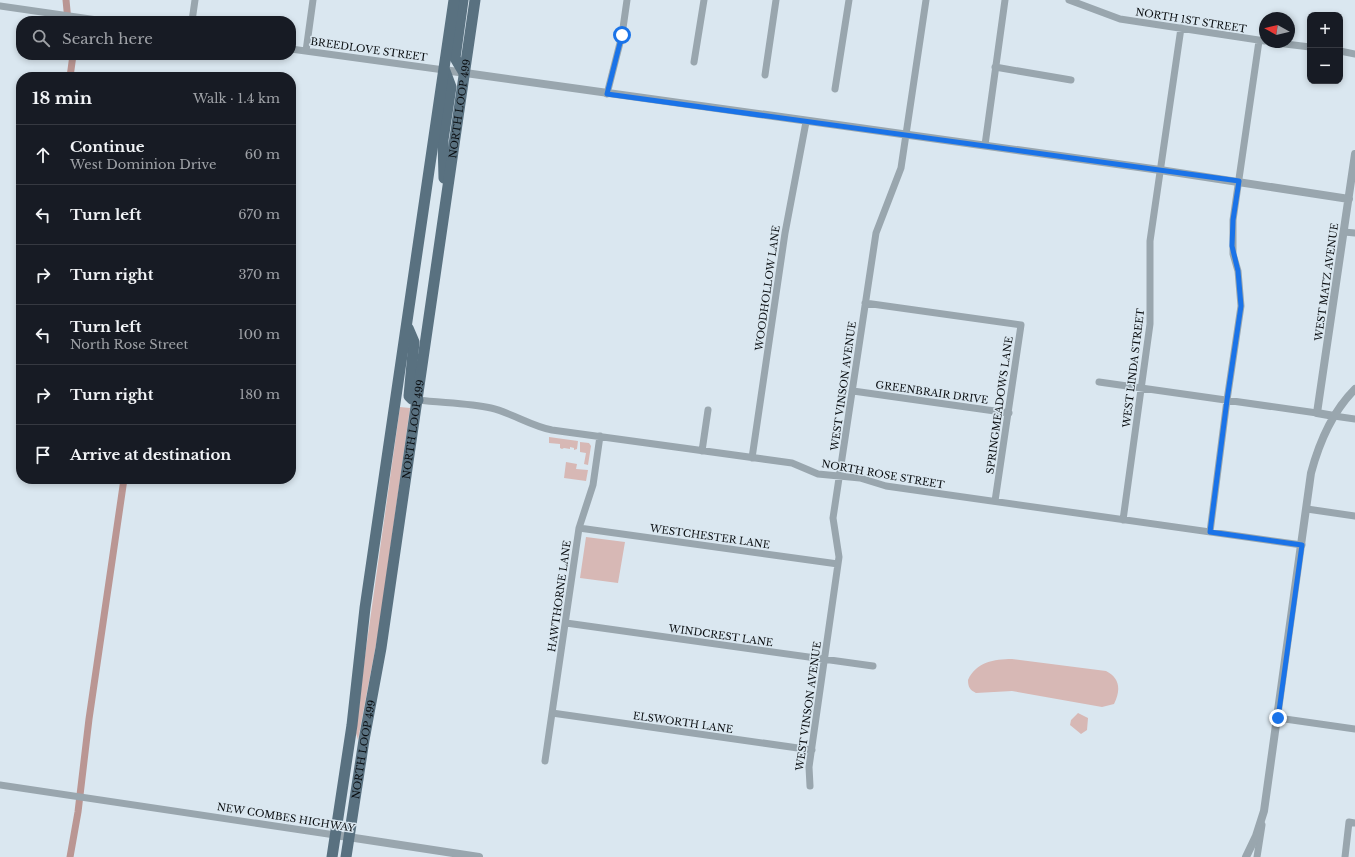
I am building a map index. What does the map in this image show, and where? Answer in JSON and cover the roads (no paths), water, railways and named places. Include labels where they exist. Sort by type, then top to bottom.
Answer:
[{"type":"main road","name":"NORTH LOOP 499","points":[[332,857],[352,725],[366,600],[454,0]]},
{"type":"main road","points":[[463,0],[455,58],[464,73]]},
{"type":"main road","name":"NORTH LOOP 499","points":[[346,857],[364,740],[381,648],[475,0]]},
{"type":"main road","points":[[444,70],[451,87],[443,140],[446,201]]},
{"type":"main road","points":[[407,325],[414,342],[409,396],[412,399],[418,400]]},
{"type":"street","points":[[193,16],[195,0]]},
{"type":"street","points":[[306,51],[313,0]]},
{"type":"street","points":[[607,94],[622,35],[627,0]]},
{"type":"street","points":[[694,62],[704,0]]},
{"type":"street","points":[[765,74],[776,0]]},
{"type":"street","points":[[835,89],[849,0]]},
{"type":"street","name":"WEST VINSON AVENUE","points":[[810,786],[809,777],[812,750],[839,557],[833,518],[876,233],[899,174],[926,0]]},
{"type":"street","points":[[985,145],[1005,0]]},
{"type":"street","name":"NORTH 1ST STREET","points":[[1069,0],[1120,19],[1259,41]]},
{"type":"street","points":[[0,6],[70,16]]},
{"type":"street","name":"WEST LINDA STREET","points":[[1123,520],[1151,318],[1149,254],[1181,28]]},
{"type":"street","points":[[1295,46],[1307,48]]},
{"type":"street","points":[[1210,532],[1241,306],[1238,271],[1232,246],[1233,220],[1261,48]]},
{"type":"street","name":"BREEDLOVE STREET","points":[[296,50],[444,70]]},
{"type":"street","points":[[1343,52],[1355,54]]},
{"type":"street","points":[[995,67],[1071,80]]},
{"type":"street","points":[[444,70],[806,122],[985,145],[1239,181],[1349,199]]},
{"type":"street","name":"WOODHOLLOW LANE","points":[[752,458],[789,204],[798,170],[806,122]]},
{"type":"street","name":"WEST MATZ AVENUE","points":[[1317,413],[1355,154]]},
{"type":"street","points":[[1344,232],[1355,233]]},
{"type":"street","name":"SPRINGMEADOWS LANE","points":[[865,303],[1021,325],[995,501]]},
{"type":"street","points":[[1099,382],[1142,387],[1355,419]]},
{"type":"street","points":[[1257,857],[1278,718],[1311,473],[1315,457],[1334,416],[1355,389]]},
{"type":"street","name":"GREENBRAIR DRIVE","points":[[853,391],[1008,413]]},
{"type":"street","name":"NORTH ROSE STREET","points":[[418,400],[490,408],[506,412],[540,428],[792,463],[818,474],[860,478],[886,486],[1302,545]]},
{"type":"street","points":[[702,451],[708,410]]},
{"type":"street","name":"HAWTHORNE LANE","points":[[545,761],[579,528],[593,485],[600,436]]},
{"type":"street","points":[[1307,509],[1355,516]]},
{"type":"street","name":"WESTCHESTER LANE","points":[[579,528],[838,564]]},
{"type":"street","name":"WINDCREST LANE","points":[[566,623],[873,666]]},
{"type":"street","name":"ELSWORTH LANE","points":[[552,713],[812,750]]},
{"type":"street","points":[[1278,718],[1355,729]]},
{"type":"street","name":"NEW COMBES HIGHWAY","points":[[0,785],[479,857]]},
{"type":"street","points":[[1246,857],[1256,836],[1264,811]]},
{"type":"street","points":[[1344,857],[1349,822],[1355,823]]},
{"type":"waterway","points":[[66,0],[68,16]]},
{"type":"waterway","points":[[71,72],[72,60]]},
{"type":"waterway","points":[[70,857],[78,812],[89,719],[123,484]]}]
